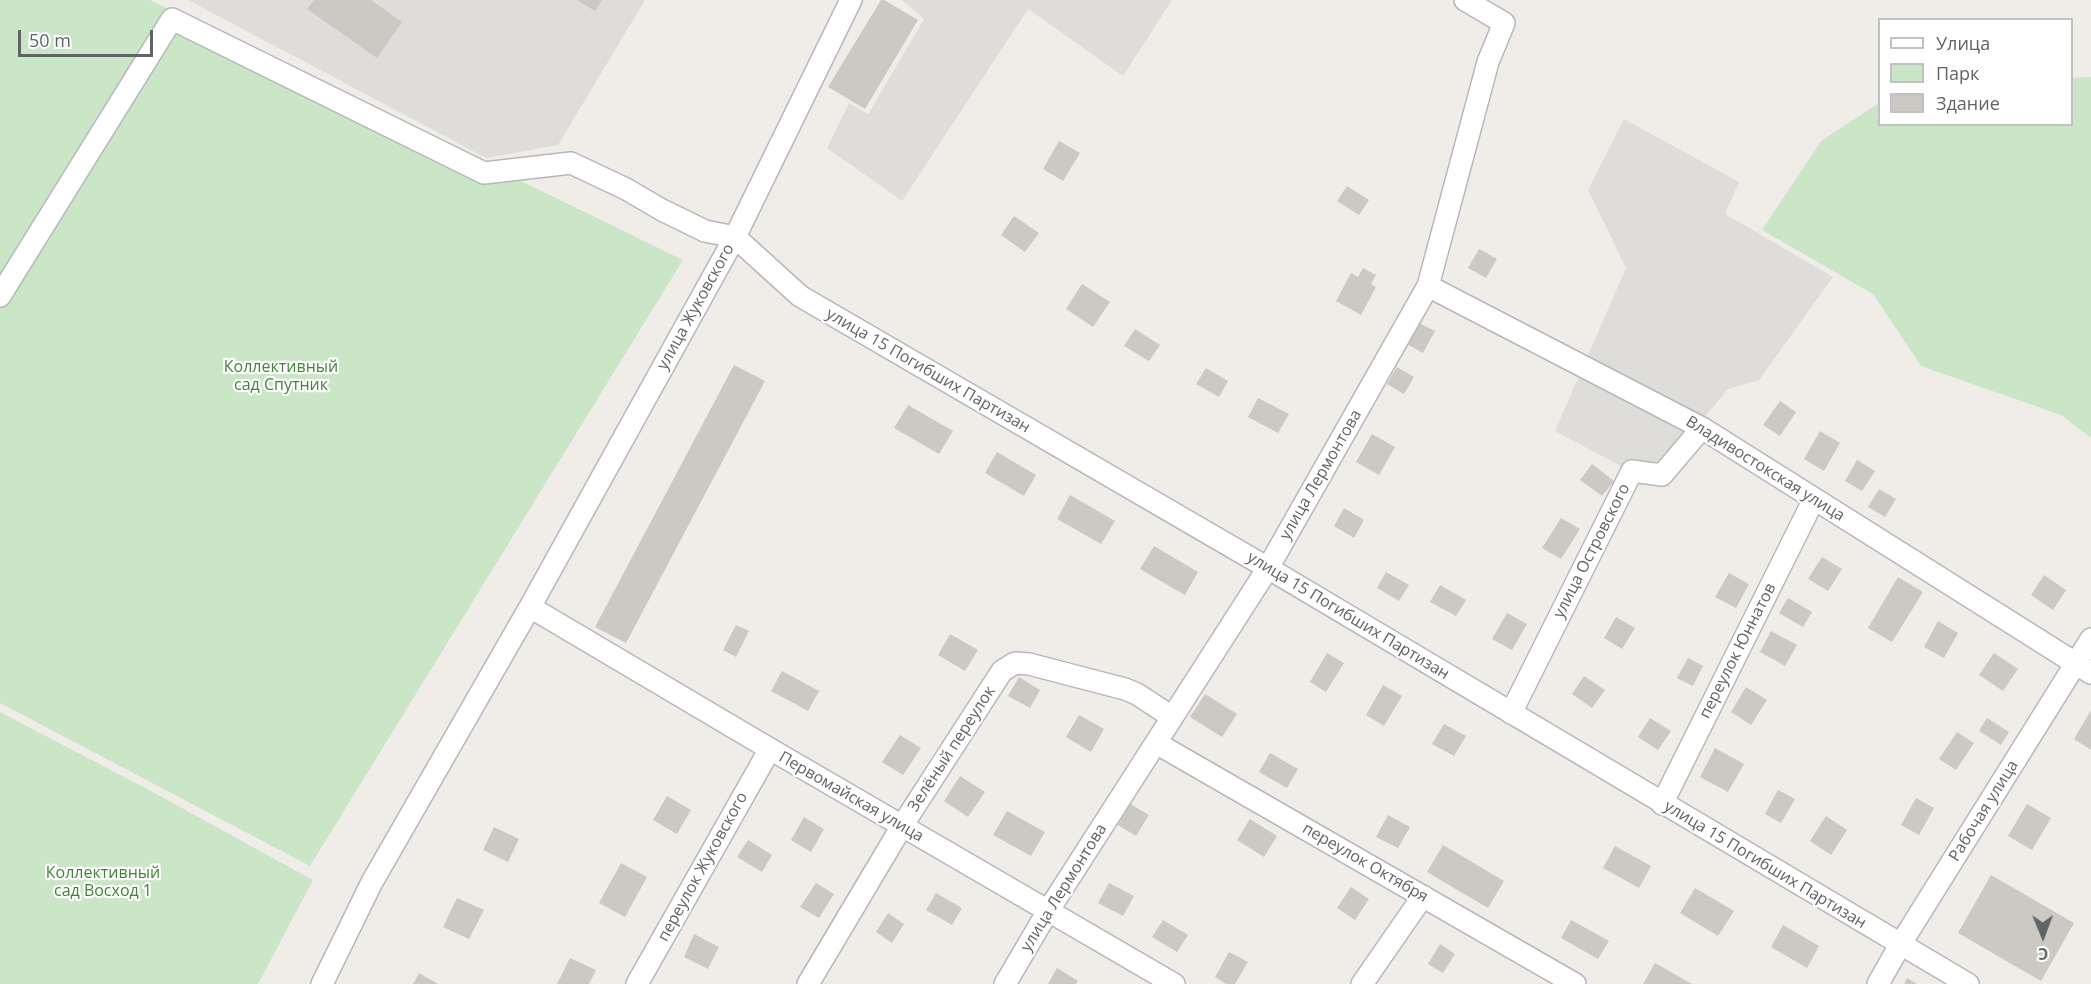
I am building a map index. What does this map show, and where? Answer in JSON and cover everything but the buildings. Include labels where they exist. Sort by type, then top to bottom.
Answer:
[{"type":"street","name":"улица Жуковского","points":[[322,984],[372,882],[530,607],[735,237],[851,0]]},
{"type":"street","name":"улица Лермонтова","points":[[1005,984],[1048,911],[1268,568],[1428,286],[1488,62],[1504,23],[1465,0]]},
{"type":"street","points":[[0,296],[172,19],[484,173],[571,164],[626,189],[705,231],[735,237]]},
{"type":"street","name":"улица 15 Погибших Партизан","points":[[735,237],[800,296],[1268,568],[1968,984]]},
{"type":"street","name":"Владивостокская улица","points":[[1428,286],[1702,428],[2084,669]]},
{"type":"street","name":"улица Островского","points":[[1511,713],[1632,471],[1662,475],[1702,428]]},
{"type":"street","name":"переулок Юннатов","points":[[1662,804],[1814,499]]},
{"type":"street","name":"Первомайская улица","points":[[530,607],[1174,984]]},
{"type":"street","name":"Рабочая улица","points":[[1878,984],[1900,945],[2084,669],[2091,639]]},
{"type":"street","name":"Зелёный переулок","points":[[808,984],[902,826],[1002,671],[1015,663],[1029,663],[1125,689],[1137,694],[1172,717]]},
{"type":"street","name":"переулок Октября","points":[[1156,743],[1575,984]]},
{"type":"street","name":"переулок Жуковского","points":[[638,984],[770,749]]},
{"type":"street","points":[[1362,984],[1423,896]]},
{"type":"shaded area","points":[[188,0],[645,0],[558,145],[486,158]]},
{"type":"shaded area","points":[[902,0],[1172,0],[1123,76],[1028,9],[902,201],[827,148],[849,103],[868,114],[924,19]]},
{"type":"shaded area","points":[[1624,119],[1739,182],[1725,214],[1833,277],[1759,380],[1728,389],[1662,468],[1628,470],[1555,431],[1626,268],[1588,190]]},
{"type":"green space","name":"Коллективный сад Спутник","points":[[0,0],[150,0],[683,260],[310,866],[0,703]]},
{"type":"green space","points":[[2091,77],[2091,438],[2061,415],[1921,366],[1873,294],[1762,230],[1821,141],[1878,104],[1878,126],[2073,126],[2073,78]]},
{"type":"green space","name":"Коллективный сад Восход 1","points":[[0,712],[313,880],[258,984],[0,984]]}]
